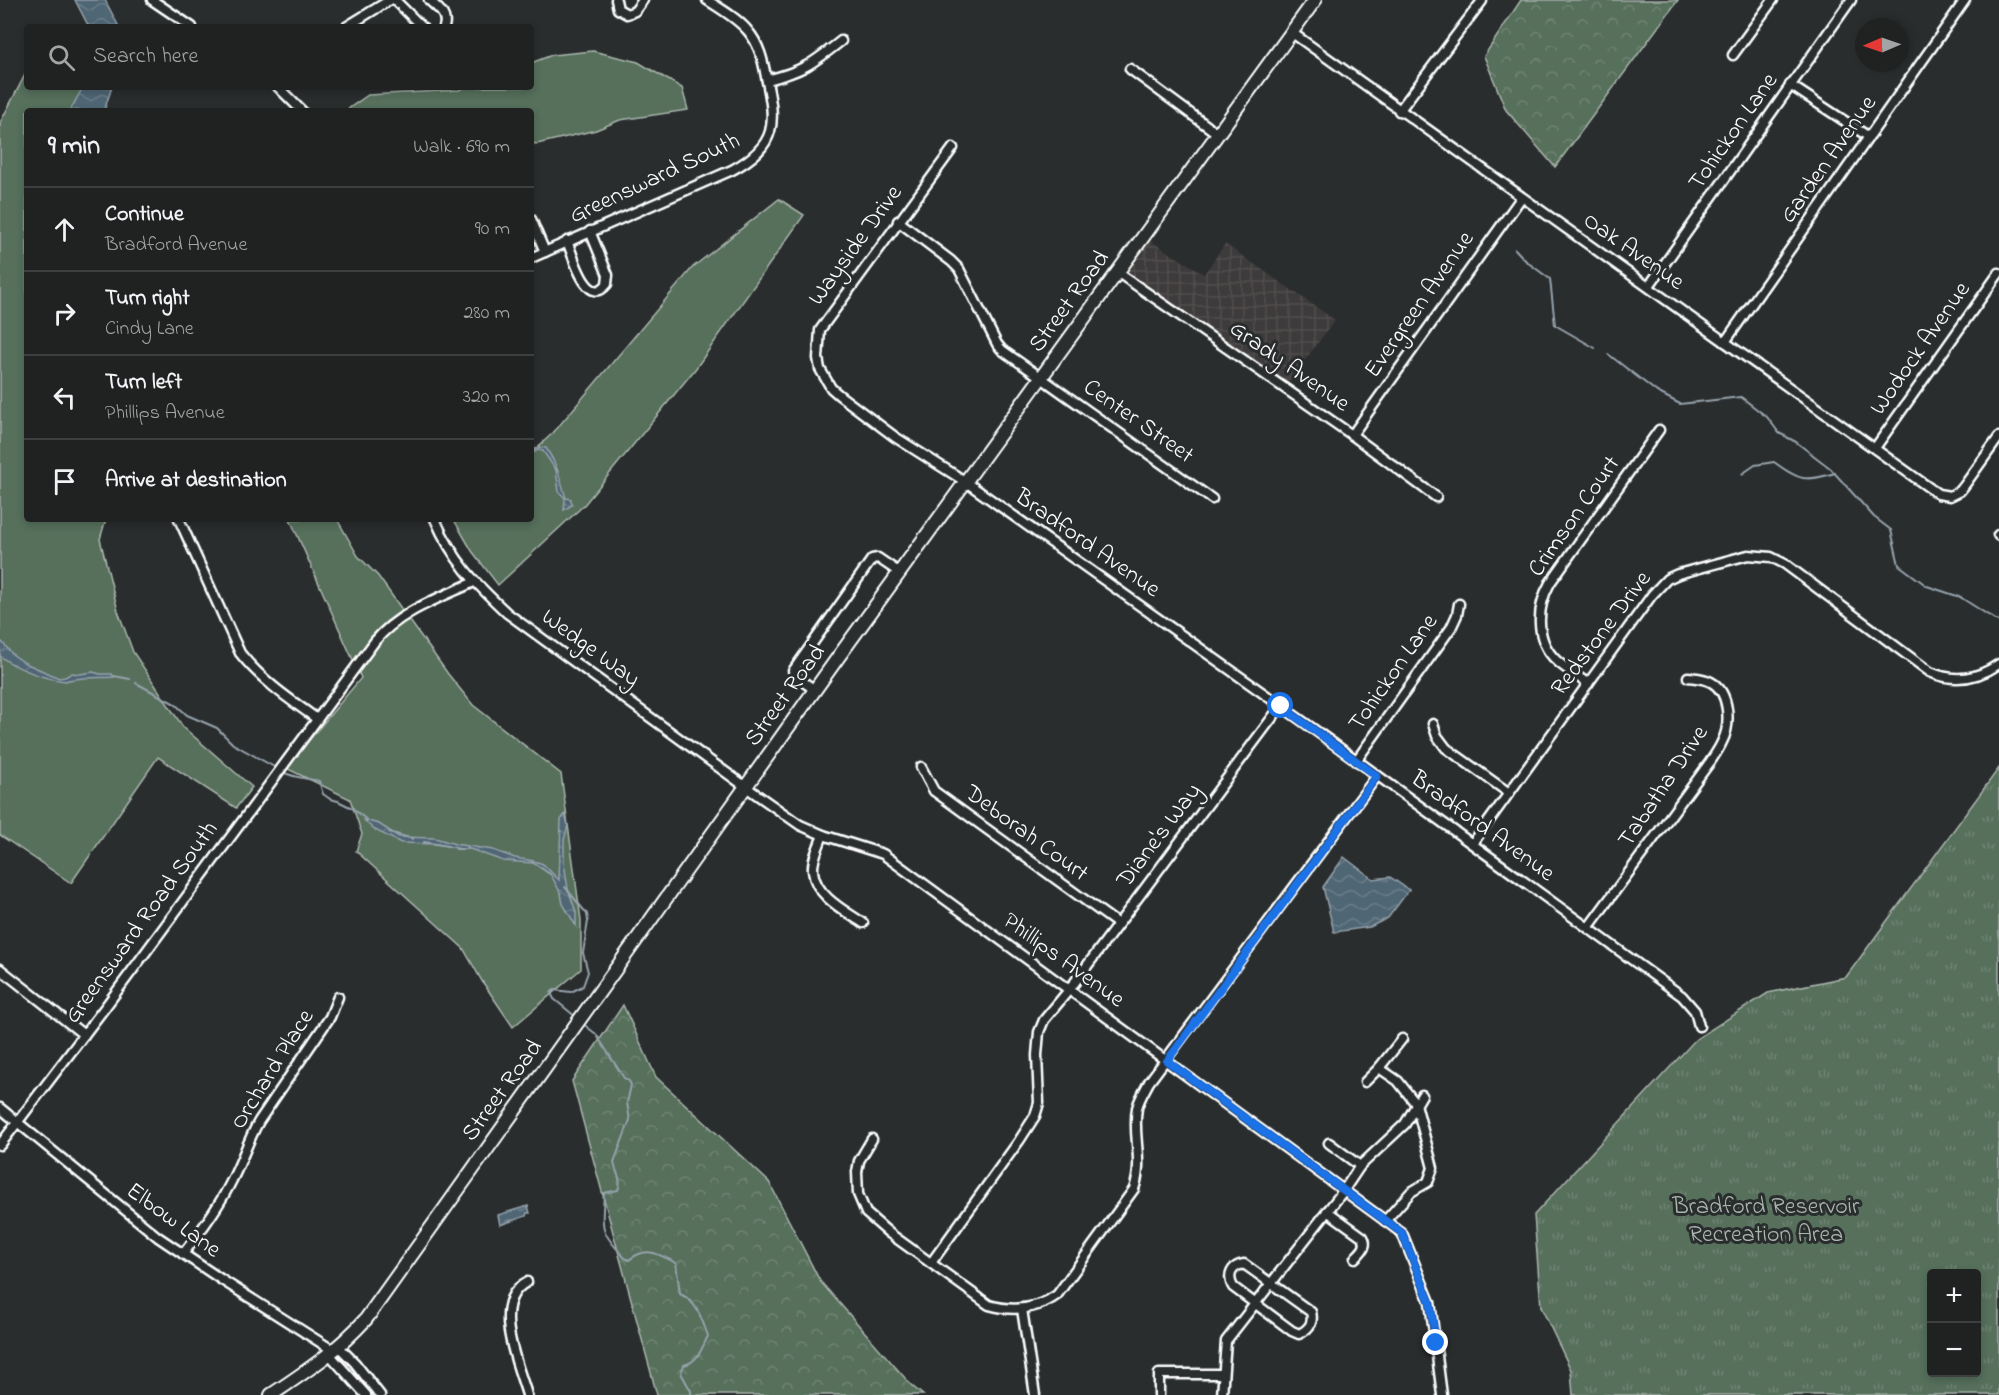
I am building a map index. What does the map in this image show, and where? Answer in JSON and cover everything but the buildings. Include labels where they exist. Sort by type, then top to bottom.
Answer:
[{"type":"main road","name":"Street Road","points":[[271,1395],[334,1351],[373,1309],[815,690],[1315,0]]},
{"type":"street","points":[[152,0],[188,24]]},
{"type":"street","points":[[351,24],[390,0]]},
{"type":"street","points":[[395,0],[419,24]]},
{"type":"street","points":[[429,0],[444,14],[445,24]]},
{"type":"street","points":[[616,0],[618,9],[627,14],[635,11],[643,0]]},
{"type":"street","name":"Greensward South","points":[[567,242],[732,170],[752,157],[766,141],[773,120],[773,111],[763,59],[753,38],[741,24],[709,0]]},
{"type":"street","points":[[1733,56],[1773,0]]},
{"type":"street","name":"Tohickon Lane","points":[[1649,286],[1851,0]]},
{"type":"street","name":"Garden Avenue","points":[[1725,342],[1965,0]]},
{"type":"street","points":[[1399,111],[1482,1]]},
{"type":"street","name":"Oak Avenue","points":[[1291,32],[1938,494],[1950,496],[1964,486],[1999,437]]},
{"type":"street","points":[[767,80],[801,70],[841,41]]},
{"type":"street","points":[[1130,69],[1218,134]]},
{"type":"street","points":[[1790,85],[1869,137]]},
{"type":"street","points":[[281,90],[299,108]]},
{"type":"street","name":"Wayside Drive","points":[[953,148],[819,330],[818,358],[820,369],[826,380],[839,395],[895,437],[966,482]]},
{"type":"street","name":"Evergreen Avenue","points":[[1352,435],[1521,198]]},
{"type":"street","name":"Center Street","points":[[898,221],[951,261],[966,281],[1002,350],[1212,499]]},
{"type":"street","points":[[534,227],[544,252]]},
{"type":"street","points":[[534,257],[567,242],[586,286],[594,291],[600,291],[607,285],[608,275],[590,231]]},
{"type":"street","name":"Grady Avenue","points":[[1117,272],[1352,435],[1436,497]]},
{"type":"street","name":"Wodock Avenue","points":[[1875,448],[1999,273]]},
{"type":"street","name":"Crimson Court","points":[[1588,684],[1558,662],[1547,648],[1541,631],[1542,600],[1550,583],[1659,430]]},
{"type":"street","name":"Bradford Avenue","points":[[966,482],[1473,843],[1683,996],[1695,1011],[1699,1026]]},
{"type":"street","points":[[179,522],[240,653],[251,667],[275,689],[317,719]]},
{"type":"street","name":"Wedge Way","points":[[437,522],[457,560],[474,582],[507,613],[746,787]]},
{"type":"street","name":"Redstone Drive","points":[[1473,843],[1652,595],[1667,579],[1678,574],[1748,555],[1771,558],[1785,564],[1930,672],[1956,679],[1969,679],[1984,674],[1999,664]]},
{"type":"street","points":[[815,690],[795,676],[793,671],[872,559],[878,558],[900,573]]},
{"type":"street","name":"Greensward Road South","points":[[0,1145],[375,641],[389,626],[412,611],[474,582]]},
{"type":"street","name":"Tohickon Lane","points":[[1356,761],[1451,628],[1459,604]]},
{"type":"street","name":"Tabatha Drive","points":[[1588,928],[1723,742],[1727,711],[1721,692],[1713,683],[1688,677]]},
{"type":"street","name":"Diane's Way","points":[[931,1263],[1035,1116],[1039,1103],[1036,1055],[1039,1032],[1044,1020],[1069,990],[1281,706]]},
{"type":"street","points":[[1433,724],[1437,736],[1446,748],[1509,793]]},
{"type":"street","name":"Deborah Court","points":[[921,767],[934,791],[1118,924]]},
{"type":"street","points":[[872,1138],[857,1172],[858,1194],[866,1213],[889,1233],[989,1305],[1007,1310],[1022,1310],[1046,1303],[1057,1295],[1134,1189],[1139,1166],[1137,1108],[1149,1082],[1167,1061],[1377,776]]},
{"type":"street","name":"Phillips Avenue","points":[[746,787],[800,825],[823,835],[883,854],[1402,1233],[1430,1302],[1442,1395]]},
{"type":"street","points":[[823,835],[812,869],[815,882],[834,903],[863,923]]},
{"type":"street","points":[[0,969],[84,1035]]},
{"type":"street","name":"Orchard Place","points":[[183,1254],[218,1207],[259,1120],[330,1017],[338,997]]},
{"type":"street","points":[[1365,1082],[1402,1039]]},
{"type":"street","points":[[1379,1068],[1398,1081],[1416,1104],[1433,1168],[1428,1182],[1411,1192],[1385,1221]]},
{"type":"street","points":[[1222,1395],[1226,1341],[1344,1190],[1360,1166],[1405,1124],[1422,1095]]},
{"type":"street","name":"Elbow Lane","points":[[0,1108],[108,1198],[183,1254],[334,1351]]},
{"type":"street","points":[[1329,1143],[1360,1166]]},
{"type":"street","points":[[1327,1211],[1363,1237],[1366,1242],[1365,1248],[1355,1258]]},
{"type":"street","points":[[1244,1264],[1311,1312],[1311,1324],[1299,1334],[1256,1303],[1233,1287],[1229,1280],[1233,1268],[1238,1265],[1244,1264]]},
{"type":"street","points":[[527,1282],[513,1293],[507,1308],[507,1316],[527,1395]]},
{"type":"street","points":[[1022,1310],[1035,1395]]},
{"type":"street","points":[[334,1351],[366,1395]]},
{"type":"street","points":[[334,1351],[355,1363],[380,1395]]},
{"type":"street","points":[[1159,1395],[1159,1374],[1223,1374]]},
{"type":"shaded area","points":[[1149,240],[1204,274],[1225,244],[1335,320],[1287,384],[1125,273]]},
{"type":"green space","points":[[1521,0],[1678,0],[1555,167],[1506,110],[1484,56]]},
{"type":"green space","points":[[593,51],[638,62],[682,88],[688,110],[620,120],[596,130],[537,144],[534,144],[534,108],[349,108],[368,95],[459,90],[534,90],[534,62],[552,55]]},
{"type":"green space","points":[[24,77],[24,90],[95,90],[100,108],[24,108],[24,522],[105,522],[100,539],[118,611],[133,652],[183,727],[252,787],[236,808],[158,757],[71,883],[0,835],[0,123]]},
{"type":"green space","points":[[779,199],[804,215],[696,368],[584,505],[498,585],[472,551],[455,522],[534,522],[534,450],[553,433],[693,267]]},
{"type":"green space","points":[[291,522],[339,522],[358,556],[378,576],[473,705],[561,774],[581,920],[581,969],[513,1027],[463,948],[356,851],[362,834],[350,799],[286,768],[361,678]]},
{"type":"green space","name":"Bradford Reservoir Recreation Area","points":[[1999,768],[1999,1395],[1573,1395],[1571,1370],[1541,1307],[1534,1215],[1696,1039],[1768,993],[1846,977]]},
{"type":"green space","points":[[623,1005],[656,1077],[769,1182],[820,1281],[912,1386],[923,1395],[657,1395],[572,1081]]},
{"type":"water","points":[[75,0],[105,0],[117,24],[87,24]]},
{"type":"water","points":[[81,90],[111,90],[105,108],[72,108]]},
{"type":"water","points":[[539,447],[546,448],[550,454],[558,472],[566,498],[571,499],[572,505],[564,510],[565,498],[559,492],[556,470],[543,451],[534,452]]},
{"type":"water","points":[[2,642],[12,654],[25,663],[59,678],[72,673],[93,672],[112,674],[114,677],[66,681],[40,676],[0,656],[0,643]]},
{"type":"water","points":[[565,814],[568,825],[564,840],[564,863],[568,889],[576,912],[576,926],[563,904],[561,894],[551,875],[534,863],[503,861],[470,849],[438,844],[401,843],[373,829],[364,820],[379,824],[399,837],[435,838],[534,861],[543,864],[559,880],[561,820]]},
{"type":"water","points":[[1344,857],[1373,879],[1390,877],[1409,890],[1388,918],[1370,927],[1334,932],[1323,887]]},
{"type":"water","points":[[528,1206],[530,1213],[526,1216],[500,1225],[498,1215]]},
{"type":"waterway","points":[[1515,249],[1527,262],[1550,279],[1555,325],[1595,348]]},
{"type":"waterway","points":[[1608,354],[1657,392],[1680,404],[1741,397],[1767,417],[1779,433],[1796,442],[1830,468],[1874,517],[1891,530],[1899,565],[1927,586],[1960,597],[1999,622]]},
{"type":"waterway","points":[[1742,474],[1755,465],[1774,462],[1790,473],[1803,478],[1816,478],[1835,473]]},
{"type":"waterway","points":[[114,676],[130,679]]},
{"type":"waterway","points":[[136,683],[175,704],[187,715],[217,728],[233,744],[278,769]]},
{"type":"waterway","points":[[283,772],[319,781],[323,794],[352,808],[368,821]]},
{"type":"waterway","points":[[389,832],[413,839]]},
{"type":"waterway","points":[[424,842],[448,846]]},
{"type":"waterway","points":[[456,849],[468,849]]},
{"type":"waterway","points":[[532,862],[550,874]]},
{"type":"waterway","points":[[565,887],[587,914],[583,953],[588,972],[583,986],[571,992],[554,990],[551,993],[554,999],[576,1017]]},
{"type":"waterway","points":[[582,1023],[596,1034],[624,1078],[631,1085],[627,1103],[630,1120],[614,1162],[619,1186],[618,1190],[604,1193],[604,1229],[610,1241],[629,1260],[636,1255],[648,1252],[676,1263],[680,1294],[695,1306],[708,1336],[699,1354],[693,1361],[684,1365],[681,1373],[691,1395]]},
{"type":"route","points":[[1281,706],[1377,776],[1167,1061],[1402,1233],[1430,1302],[1436,1343]]}]
